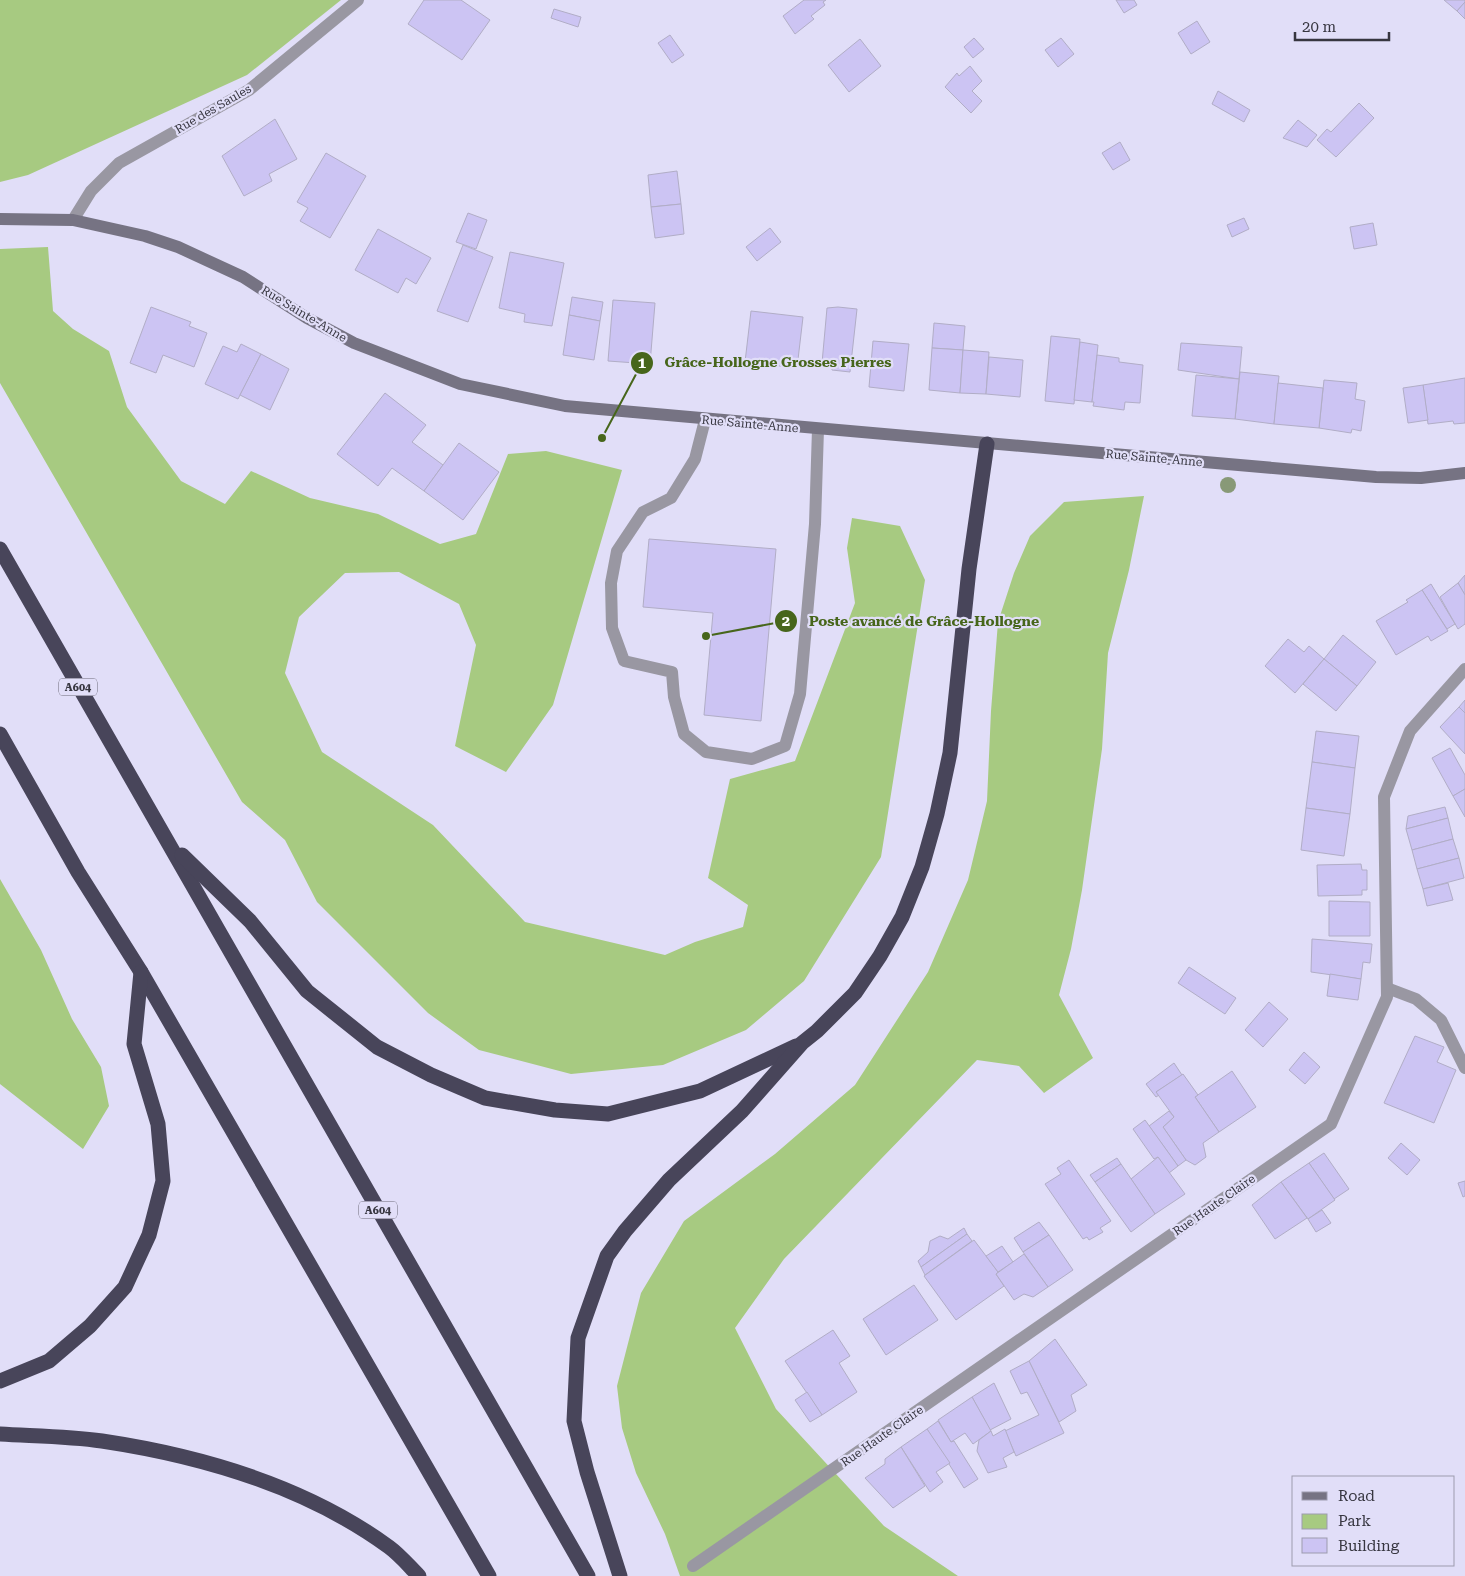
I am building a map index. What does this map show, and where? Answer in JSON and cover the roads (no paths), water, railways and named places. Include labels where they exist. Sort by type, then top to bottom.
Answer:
[{"type":"highway","points":[[620,1576],[587,1472],[574,1421],[578,1338],[607,1256],[624,1231],[669,1180],[742,1111],[802,1043],[817,1031],[855,993],[902,917],[922,867],[937,814],[950,753],[969,569],[987,444]]},
{"type":"highway","name":"A604","points":[[0,549],[588,1576]]},
{"type":"highway","points":[[0,734],[78,872],[141,972],[488,1576]]},
{"type":"highway","points":[[169,843],[250,921],[307,991],[377,1047],[431,1076],[485,1098],[555,1110],[608,1114],[700,1091],[802,1043]]},
{"type":"highway","points":[[0,1381],[49,1362],[90,1326],[124,1287],[149,1235],[163,1181],[158,1124],[134,1044],[141,972]]},
{"type":"highway","points":[[0,1434],[102,1440],[185,1457],[282,1488],[344,1518],[390,1548],[419,1576]]},
{"type":"main road","name":"Rue Sainte-Anne","points":[[0,219],[73,220],[137,234],[178,247],[243,277],[307,318],[354,343],[460,384],[565,406],[818,430],[1376,477],[1421,478],[1465,473]]},
{"type":"street","name":"Rue des Saules","points":[[73,220],[91,190],[119,163],[249,90],[358,0]]},
{"type":"street","points":[[705,420],[695,459],[671,498],[643,512],[617,551],[611,583],[612,628],[624,661],[672,672],[674,696],[684,734],[706,752],[752,759],[785,746],[800,694],[815,524],[818,430]]},
{"type":"street","name":"Rue Haute Claire","points":[[693,1566],[1331,1124],[1387,997],[1384,797],[1410,731],[1465,669]]},
{"type":"street","points":[[1387,988],[1416,999],[1441,1020],[1465,1068]]},
{"type":"place","name":"Grâce-Hollogne Grosses Pierres","points":[[602,438]]},
{"type":"place","name":"Poste avancé de Grâce-Hollogne","points":[[706,636]]}]
